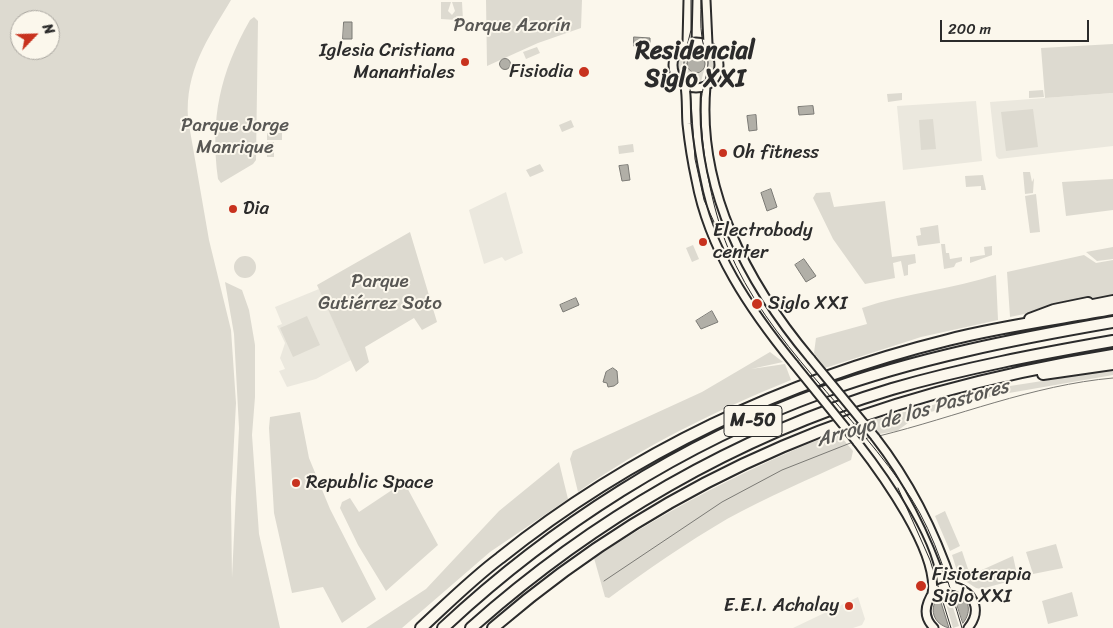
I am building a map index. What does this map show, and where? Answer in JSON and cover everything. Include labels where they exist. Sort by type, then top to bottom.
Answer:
[{"type":"highway","points":[[980,333],[1030,318],[1113,299]]},
{"type":"highway","points":[[413,628],[462,585],[612,480],[682,439],[734,414],[845,370],[920,347],[980,333],[1113,309]]},
{"type":"highway","name":"M-50","points":[[443,628],[520,561],[586,514],[657,470],[742,426],[824,392],[880,374],[979,348],[1113,322]]},
{"type":"highway","name":"M-50","points":[[471,628],[534,576],[607,523],[694,471],[747,444],[818,415],[898,388],[1034,355],[1113,341]]},
{"type":"highway","points":[[493,628],[542,586],[577,560],[685,493],[762,454],[804,436],[898,403],[998,377],[1113,355]]},
{"type":"highway","points":[[898,403],[924,400],[1013,379],[1113,364]]},
{"type":"highway","points":[[421,628],[498,559]]},
{"type":"street","points":[[687,43],[688,0]]},
{"type":"street","points":[[706,0],[708,44]]},
{"type":"street","points":[[696,41],[708,44],[716,52],[720,65],[716,78],[706,86],[696,88],[685,86],[676,77],[673,62],[678,50],[687,43],[696,41]]},
{"type":"street","points":[[685,86],[687,124],[696,182],[717,244],[747,300],[794,364],[857,442],[892,489],[908,516],[928,563],[934,586],[926,612],[934,628]]},
{"type":"street","points":[[706,86],[704,104],[707,142],[718,192],[731,233],[759,288],[811,359],[888,454],[921,508],[953,586]]},
{"type":"street","points":[[932,594],[944,587],[953,586],[964,590],[974,603],[975,614],[968,628]]},
{"type":"shaded area","points":[[344,22],[352,22],[352,39],[343,39]]},
{"type":"shaded area","points":[[634,37],[650,38],[650,46],[634,46]]},
{"type":"shaded area","points":[[692,55],[700,55],[705,60],[703,71],[692,73],[687,68],[687,60]]},
{"type":"shaded area","points":[[505,58],[511,64],[505,70],[499,64]]},
{"type":"shaded area","points":[[1113,93],[1113,146],[999,159],[996,156],[990,102]]},
{"type":"shaded area","points":[[976,101],[982,161],[903,170],[897,106]]},
{"type":"shaded area","points":[[813,106],[814,114],[799,115],[798,107]]},
{"type":"shaded area","points":[[756,115],[757,130],[749,131],[747,116]]},
{"type":"shaded area","points":[[628,165],[630,180],[622,181],[619,166]]},
{"type":"shaded area","points":[[771,189],[777,207],[767,211],[761,193]]},
{"type":"shaded area","points":[[506,192],[523,253],[505,261],[502,257],[484,264],[469,210]]},
{"type":"shaded area","points":[[804,259],[816,276],[806,282],[795,265]]},
{"type":"shaded area","points":[[319,289],[351,360],[316,379],[287,387],[279,371],[285,369],[280,358],[285,343],[277,326],[282,324],[275,307]]},
{"type":"shaded area","points":[[576,298],[579,305],[563,312],[560,305]]},
{"type":"shaded area","points":[[712,311],[718,322],[701,329],[696,321]]},
{"type":"shaded area","points":[[613,368],[617,371],[618,383],[608,387],[607,383],[603,382],[606,372]]},
{"type":"shaded area","points":[[953,592],[963,597],[968,604],[968,614],[963,623]]},
{"type":"shaded area","points":[[939,596],[949,628],[939,623],[934,615],[934,606]]},
{"type":"shaded area","name":"E.E.I. Achalay","points":[[858,597],[865,619],[862,625],[853,628],[793,628]]},
{"type":"green space","points":[[0,0],[231,0],[199,56],[190,86],[188,119],[209,240],[231,330],[236,403],[231,498],[232,578],[239,428],[234,334],[225,282],[242,290],[249,310],[255,345],[255,397],[252,435],[259,534],[280,628],[0,628]]},
{"type":"green space","name":"Parque Azorín","points":[[486,0],[582,0],[581,28],[538,43],[487,66]]},
{"type":"green space","points":[[441,2],[451,2],[448,11],[452,15],[455,11],[452,2],[462,2],[463,20],[469,21],[469,24],[461,23],[461,19],[458,18],[457,20],[441,19]]},
{"type":"green space","name":"Parque Jorge Manrique","points":[[254,17],[258,21],[256,160],[253,164],[221,183],[218,179],[215,136],[220,96],[231,59],[250,20]]},
{"type":"green space","points":[[1113,44],[1113,93],[1045,98],[1041,48]]},
{"type":"green space","points":[[690,46],[702,46],[706,62],[701,82],[689,82],[684,64]],"holes":[[[693,55],[699,55],[703,71],[694,73],[689,70],[688,59]]]},
{"type":"green space","points":[[537,47],[540,53],[526,59],[523,52]]},
{"type":"green space","points":[[706,48],[713,56],[714,70],[704,81],[709,66]]},
{"type":"green space","points":[[686,49],[682,65],[686,80],[678,69],[677,60]]},
{"type":"green space","points":[[1043,90],[1044,97],[1029,98],[1029,91]]},
{"type":"green space","points":[[902,93],[902,100],[888,102],[887,94]]},
{"type":"green space","points":[[1033,109],[1038,147],[1006,151],[1001,112]]},
{"type":"green space","points":[[933,119],[936,149],[921,150],[919,120]]},
{"type":"green space","points":[[571,120],[574,127],[562,132],[559,125]]},
{"type":"green space","points":[[267,133],[282,133],[282,140],[267,140]]},
{"type":"green space","points":[[267,142],[274,142],[274,157],[267,157]]},
{"type":"green space","points":[[633,144],[634,152],[619,154],[618,146]]},
{"type":"green space","points":[[540,164],[544,171],[530,177],[526,170]]},
{"type":"green space","points":[[1023,172],[1030,172],[1032,182],[1034,178],[1033,193],[1025,194]]},
{"type":"green space","points":[[983,175],[986,190],[981,190],[981,186],[966,187],[965,176]]},
{"type":"green space","points":[[1113,179],[1113,210],[1066,216],[1062,182]]},
{"type":"green space","points":[[830,192],[834,207],[885,201],[892,257],[915,254],[916,263],[908,265],[908,275],[904,276],[901,261],[893,263],[895,278],[865,284],[833,239],[813,198],[816,193]]},
{"type":"green space","points":[[1036,194],[1040,232],[1030,233],[1025,196]]},
{"type":"green space","points":[[938,225],[940,243],[918,246],[916,236],[921,235],[920,228]]},
{"type":"green space","name":"Parque Gutiérrez Soto","points":[[410,232],[437,322],[422,330],[414,318],[365,347],[369,362],[356,372],[317,285]]},
{"type":"green space","points":[[941,244],[945,244],[946,253],[949,253],[950,259],[962,257],[962,261],[956,263],[954,267],[944,269]]},
{"type":"green space","points":[[693,245],[699,259],[692,262],[686,248]]},
{"type":"green space","points":[[992,246],[992,255],[970,263],[970,257],[985,255],[984,247]]},
{"type":"green space","points":[[1113,247],[1113,259],[1097,261],[1086,252]]},
{"type":"green space","points":[[1084,255],[1096,263],[1113,260],[1113,295],[1010,317],[1007,272]]},
{"type":"green space","points":[[245,256],[253,259],[256,267],[253,275],[245,278],[237,275],[234,267],[237,259]]},
{"type":"green space","points":[[996,275],[998,320],[921,337],[825,368],[814,353],[816,338],[867,324],[862,308],[895,298]]},
{"type":"green space","points":[[307,316],[320,345],[293,357],[280,328]]},
{"type":"green space","points":[[770,352],[783,362],[751,369],[785,364],[791,380],[708,416],[654,444],[578,492],[570,459],[573,451],[702,392]]},
{"type":"green space","points":[[1113,370],[1113,375],[1009,393],[1010,386]]},
{"type":"green space","points":[[1000,388],[1000,394],[919,415],[897,431],[879,434],[869,421]]},
{"type":"green space","name":"Republic Space","points":[[300,412],[309,458],[330,509],[376,599],[342,623],[323,587],[292,593],[274,513],[270,417]]},
{"type":"green space","points":[[837,432],[853,451],[851,460],[727,519],[667,557],[609,598],[605,597],[594,558],[653,521],[712,489]]},
{"type":"green space","points":[[559,462],[568,499],[490,552],[402,628],[366,628],[426,589],[499,511]]},
{"type":"green space","points":[[404,482],[438,545],[386,591],[358,545],[340,508],[342,502],[350,498],[359,512]]},
{"type":"green space","points":[[945,511],[960,546],[950,551],[935,516]]},
{"type":"green space","points":[[1056,544],[1063,568],[1033,574],[1026,552]]},
{"type":"green space","points":[[962,551],[968,569],[975,573],[1013,556],[1018,579],[981,589],[976,588],[959,577],[952,555]]},
{"type":"green space","points":[[948,592],[959,626],[953,628],[943,594]]},
{"type":"green space","points":[[1072,592],[1078,616],[1048,624],[1042,601]]},
{"type":"waterway","name":"Arroyo de los Pastores","points":[[879,436],[1024,394],[1054,387],[1113,378]]},
{"type":"waterway","name":"Arroyo de los Pastores","points":[[859,440],[872,437]]},
{"type":"waterway","name":"Arroyo de los Pastores","points":[[604,581],[722,502],[782,470],[853,442]]},
{"type":"tram line","points":[[691,0],[691,30],[684,58],[684,69],[690,87],[695,159],[704,200],[719,233]]},
{"type":"tram line","points":[[701,0],[701,33],[708,63],[701,99],[705,158],[712,197],[728,248],[745,283],[765,315],[814,377],[865,436],[911,498],[935,545],[962,628]]},
{"type":"tram line","points":[[898,488],[930,560],[951,628]]},
{"type":"place","name":"Iglesia Cristiana Manantiales","points":[[465,62]]},
{"type":"place","name":"Fisiodia","points":[[584,72]]},
{"type":"place","name":"Oh fitness","points":[[723,153]]},
{"type":"place","name":"Dia","points":[[233,209]]},
{"type":"place","name":"Electrobody center","points":[[703,242]]},
{"type":"place","name":"Siglo XXI","points":[[757,304]]},
{"type":"place","name":"Republic Space","points":[[296,483]]},
{"type":"place","name":"Fisioterapia Siglo XXI","points":[[921,586]]},
{"type":"place","name":"E.E.I. Achalay","points":[[849,606]]},
{"type":"district","name":"Residencial Siglo XXI","points":[[695,66]]}]
